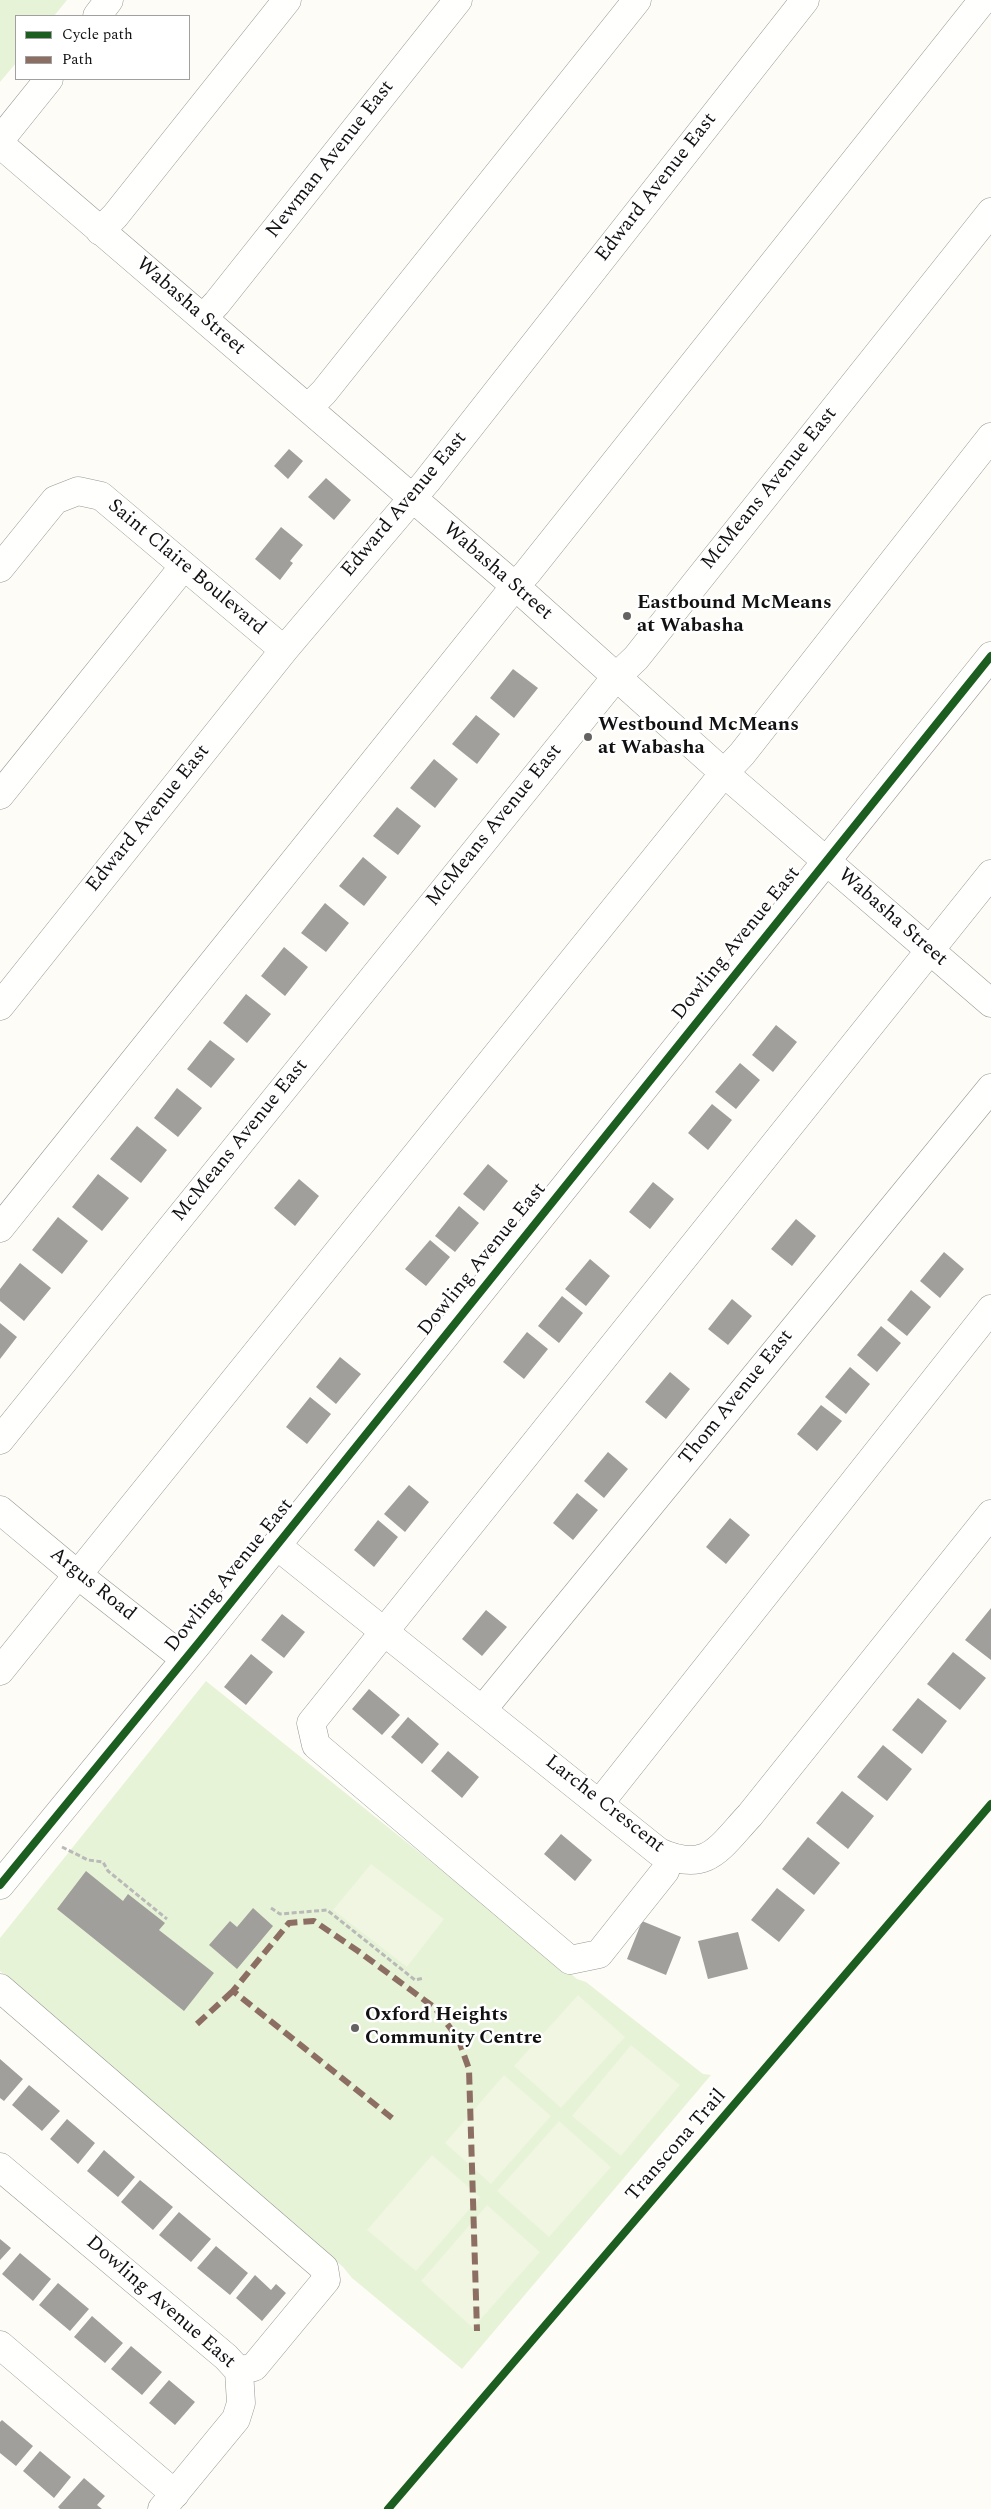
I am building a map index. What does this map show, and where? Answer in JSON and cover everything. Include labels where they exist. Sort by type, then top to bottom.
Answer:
[{"type":"street","points":[[98,15],[109,0]]},
{"type":"street","points":[[100,231],[115,216],[287,0]]},
{"type":"street","name":"Newman Avenue East","points":[[203,318],[217,303],[458,0]]},
{"type":"street","points":[[308,408],[324,392],[637,0]]},
{"type":"street","name":"Edward Avenue East","points":[[0,1006],[284,650],[427,481],[805,0]]},
{"type":"street","points":[[0,1228],[514,586],[527,573],[984,0]]},
{"type":"street","points":[[0,140],[48,80]]},
{"type":"street","name":"Wabasha Street","points":[[0,144],[514,586],[724,773],[991,1003]]},
{"type":"street","name":"McMeans Avenue East","points":[[0,1440],[616,677],[636,658],[991,212]]},
{"type":"street","points":[[0,1672],[724,773],[742,754],[991,437]]},
{"type":"street","name":"Saint Claire Boulevard","points":[[0,568],[56,500],[78,491],[101,496],[284,650]]},
{"type":"street","points":[[0,796],[184,566]]},
{"type":"street","name":"Dowling Avenue East","points":[[0,1885],[185,1659],[825,860],[844,840],[991,656]]},
{"type":"street","points":[[670,1857],[665,1871],[599,1954],[570,1960],[316,1745],[310,1723],[991,874]]},
{"type":"street","name":"Thom Avenue East","points":[[483,1709],[991,1088]]},
{"type":"street","points":[[599,1804],[991,1309]]},
{"type":"street","name":"Argus Road","points":[[0,1510],[78,1575],[185,1659]]},
{"type":"street","name":"Larche Crescent","points":[[276,1545],[483,1709],[659,1852],[679,1861],[696,1862],[716,1852],[750,1815],[991,1514]]},
{"type":"street","points":[[0,1988],[324,2268],[326,2280],[254,2367],[239,2371]]},
{"type":"street","name":"Dowling Avenue East","points":[[0,2167],[226,2357],[239,2371],[241,2403],[236,2419],[169,2501]]},
{"type":"street","points":[[0,2345],[169,2501]]},
{"type":"path","points":[[62,1847],[88,1860],[104,1862],[108,1871],[167,1919]]},
{"type":"path","points":[[270,1908],[280,1914],[327,1910],[416,1980],[424,1978]]},
{"type":"green space","points":[[0,0],[67,0],[55,15],[15,15],[15,64],[0,82]]},
{"type":"green space","name":"Oxford Heights Community Centre","points":[[206,1681],[577,1979],[586,1982],[703,2074],[711,2075],[462,2369],[352,2278],[343,2267],[0,1971],[0,1938]]},
{"type":"green space","points":[[371,1864],[444,1919],[407,1967],[333,1910]]},
{"type":"green space","points":[[578,1995],[625,2037],[561,2108],[514,2066]]},
{"type":"green space","points":[[631,2045],[680,2085],[621,2156],[572,2116]]},
{"type":"green space","points":[[504,2075],[551,2116],[491,2184],[445,2143]]},
{"type":"green space","points":[[559,2121],[611,2167],[549,2237],[497,2191]]},
{"type":"green space","points":[[432,2155],[480,2197],[416,2271],[367,2230]]},
{"type":"green space","points":[[487,2205],[540,2252],[473,2328],[421,2281]]},
{"type":"building","points":[[289,449],[303,461],[288,479],[274,466]]},
{"type":"building","points":[[326,478],[351,500],[334,520],[308,497]]},
{"type":"building","points":[[281,527],[303,545],[290,561],[293,563],[280,580],[255,559]]},
{"type":"building","points":[[513,669],[538,688],[514,718],[490,698]]},
{"type":"building","points":[[476,715],[500,734],[477,764],[452,744]]},
{"type":"building","points":[[434,759],[458,779],[435,808],[410,788]]},
{"type":"building","points":[[397,807],[421,826],[398,855],[373,836]]},
{"type":"building","points":[[363,857],[387,877],[364,906],[339,886]]},
{"type":"building","points":[[325,903],[349,923],[326,952],[301,933]]},
{"type":"building","points":[[284,947],[308,967],[285,996],[261,976]]},
{"type":"building","points":[[246,994],[271,1014],[247,1043],[223,1023]]},
{"type":"building","points":[[776,1025],[797,1042],[773,1072],[752,1055]]},
{"type":"building","points":[[210,1040],[235,1059],[211,1088],[187,1069]]},
{"type":"building","points":[[740,1063],[760,1080],[736,1109],[715,1092]]},
{"type":"building","points":[[177,1088],[202,1108],[178,1137],[154,1118]]},
{"type":"building","points":[[712,1104],[732,1120],[708,1150],[688,1133]]},
{"type":"building","points":[[137,1126],[167,1150],[141,1183],[110,1159]]},
{"type":"building","points":[[488,1164],[508,1181],[484,1211],[463,1194]]},
{"type":"building","points":[[98,1174],[129,1198],[102,1231],[72,1207]]},
{"type":"building","points":[[299,1179],[319,1196],[295,1226],[274,1208]]},
{"type":"building","points":[[653,1182],[674,1199],[650,1229],[629,1212]]},
{"type":"building","points":[[459,1206],[479,1223],[455,1252],[435,1236]]},
{"type":"building","points":[[58,1217],[88,1241],[62,1274],[32,1250]]},
{"type":"building","points":[[796,1219],[816,1236],[792,1266],[771,1249]]},
{"type":"building","points":[[430,1240],[450,1257],[426,1286],[405,1269]]},
{"type":"building","points":[[944,1252],[964,1269],[940,1298],[920,1281]]},
{"type":"building","points":[[590,1259],[610,1276],[586,1306],[565,1289]]},
{"type":"building","points":[[20,1263],[51,1288],[24,1321],[0,1301],[0,1289]]},
{"type":"building","points":[[911,1290],[931,1307],[907,1336],[887,1320]]},
{"type":"building","points":[[562,1296],[583,1313],[559,1343],[538,1326]]},
{"type":"building","points":[[732,1299],[752,1316],[728,1345],[708,1329]]},
{"type":"building","points":[[0,1323],[17,1337],[0,1359]]},
{"type":"building","points":[[881,1326],[901,1343],[877,1372],[857,1355]]},
{"type":"building","points":[[527,1332],[548,1349],[524,1379],[503,1362]]},
{"type":"building","points":[[340,1357],[361,1374],[336,1404],[316,1387]]},
{"type":"building","points":[[850,1367],[870,1384],[846,1414],[825,1397]]},
{"type":"building","points":[[670,1372],[690,1389],[666,1419],[645,1402]]},
{"type":"building","points":[[310,1397],[331,1414],[307,1444],[286,1427]]},
{"type":"building","points":[[821,1405],[842,1421],[817,1451],[797,1434]]},
{"type":"building","points":[[608,1452],[628,1469],[604,1498],[584,1481]]},
{"type":"building","points":[[409,1485],[429,1502],[405,1532],[384,1514]]},
{"type":"building","points":[[577,1493],[598,1510],[573,1540],[553,1523]]},
{"type":"building","points":[[730,1518],[750,1535],[726,1564],[706,1547]]},
{"type":"building","points":[[378,1520],[398,1537],[374,1567],[354,1550]]},
{"type":"building","points":[[991,1608],[991,1660],[965,1640]]},
{"type":"building","points":[[486,1610],[507,1627],[482,1656],[462,1639]]},
{"type":"building","points":[[282,1614],[305,1632],[284,1658],[261,1640]]},
{"type":"building","points":[[953,1652],[986,1678],[960,1710],[927,1684]]},
{"type":"building","points":[[251,1654],[273,1672],[246,1705],[224,1687]]},
{"type":"building","points":[[369,1689],[400,1715],[382,1735],[352,1709]]},
{"type":"building","points":[[918,1698],[947,1721],[922,1754],[892,1730]]},
{"type":"building","points":[[408,1717],[439,1744],[422,1764],[391,1737]]},
{"type":"building","points":[[883,1745],[912,1769],[887,1801],[857,1777]]},
{"type":"building","points":[[448,1751],[479,1777],[462,1798],[431,1771]]},
{"type":"building","points":[[842,1791],[874,1816],[848,1849],[816,1823]]},
{"type":"building","points":[[561,1834],[592,1860],[575,1881],[544,1854]]},
{"type":"building","points":[[808,1837],[840,1863],[814,1895],[782,1869]]},
{"type":"building","points":[[86,1871],[123,1901],[128,1894],[165,1923],[159,1930],[214,1973],[184,2011],[57,1909]]},
{"type":"building","points":[[777,1888],[805,1910],[779,1942],[751,1920]]},
{"type":"building","points":[[253,1908],[273,1926],[237,1969],[209,1945],[230,1921],[237,1927]]},
{"type":"building","points":[[642,1921],[681,1937],[666,1975],[627,1959]]},
{"type":"building","points":[[738,1932],[748,1969],[708,1979],[698,1941]]},
{"type":"building","points":[[0,2059],[23,2079],[4,2101],[0,2098]]},
{"type":"building","points":[[29,2085],[60,2111],[42,2131],[12,2105]]},
{"type":"building","points":[[67,2119],[95,2143],[78,2164],[50,2139]]},
{"type":"building","points":[[104,2150],[135,2177],[118,2197],[87,2171]]},
{"type":"building","points":[[140,2180],[173,2207],[153,2230],[121,2202]]},
{"type":"building","points":[[179,2212],[211,2239],[191,2262],[159,2235]]},
{"type":"building","points":[[0,2239],[11,2248],[0,2260]]},
{"type":"building","points":[[216,2246],[248,2273],[230,2295],[197,2268]]},
{"type":"building","points":[[20,2253],[51,2279],[33,2301],[2,2274]]},
{"type":"building","points":[[255,2275],[271,2290],[276,2284],[286,2293],[262,2321],[236,2298]]},
{"type":"building","points":[[58,2283],[89,2309],[70,2331],[39,2305]]},
{"type":"building","points":[[92,2316],[123,2343],[105,2363],[74,2337]]},
{"type":"building","points":[[131,2346],[162,2372],[142,2395],[111,2369]]},
{"type":"building","points":[[169,2380],[195,2402],[175,2425],[149,2403]]},
{"type":"building","points":[[2,2420],[33,2446],[16,2466],[0,2453],[0,2422]]},
{"type":"building","points":[[40,2451],[71,2477],[54,2498],[23,2471]]},
{"type":"building","points":[[84,2478],[105,2496],[97,2505],[102,2509],[60,2509],[58,2507]]},
{"type":"marked path","points":[[392,2118],[233,1991],[289,1923],[314,1921],[435,2008],[458,2038],[469,2069],[477,2331]]},
{"type":"marked path","points":[[197,2024],[233,1991]]},
{"type":"cycle path","points":[[0,1885],[200,1641],[991,656]]},
{"type":"cycle path","name":"Transcona Trail","points":[[388,2509],[991,1804]]},
{"type":"place","name":"Eastbound McMeans at Wabasha","points":[[627,616]]},
{"type":"place","name":"Westbound McMeans at Wabasha","points":[[588,737]]},
{"type":"place","name":"Oxford Heights Community Centre","points":[[355,2028]]}]
